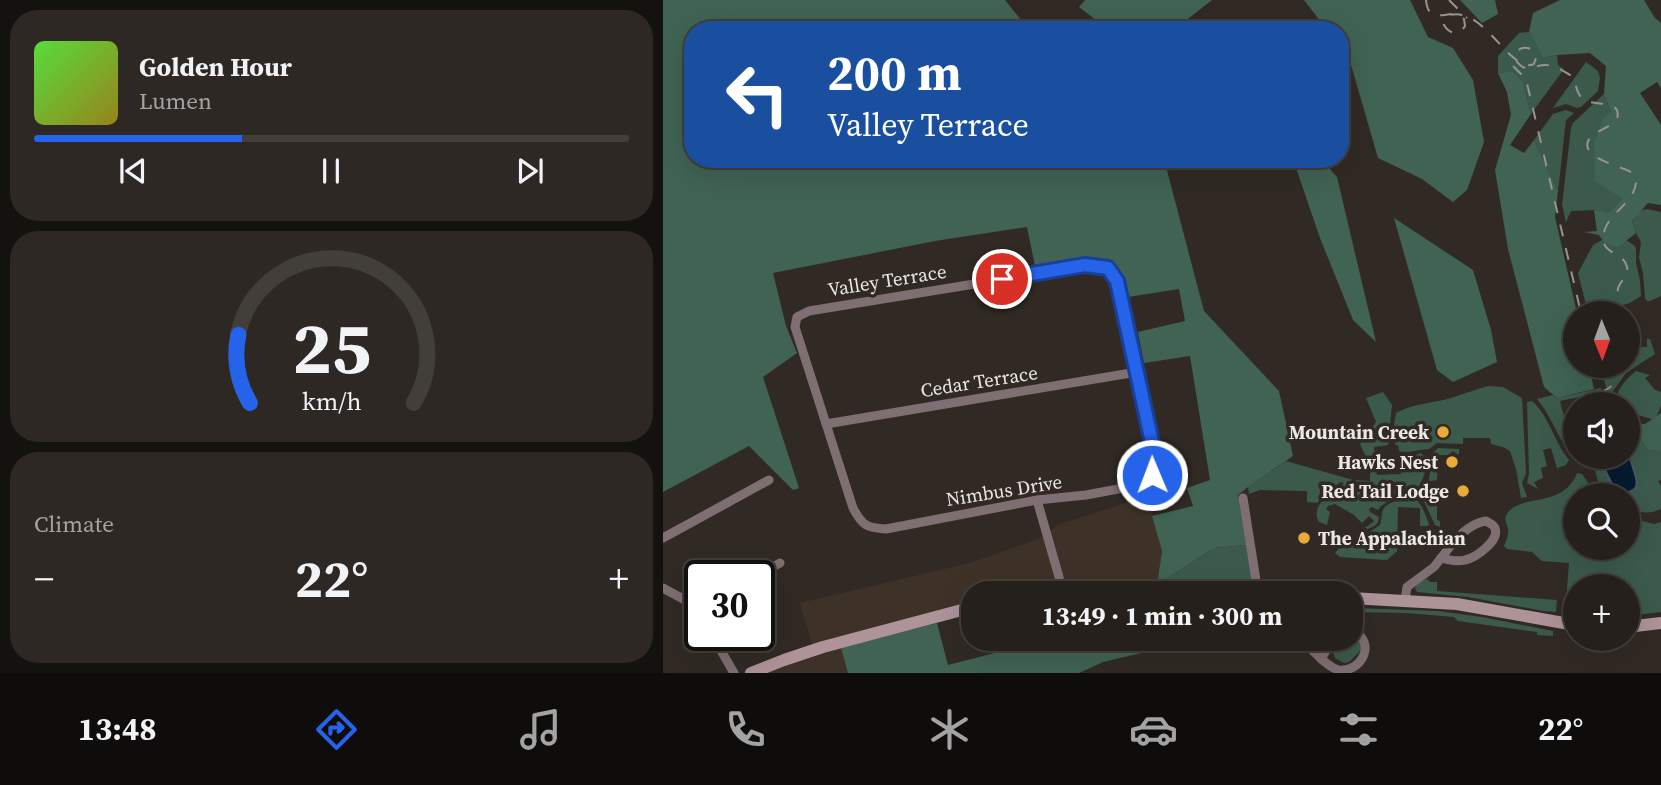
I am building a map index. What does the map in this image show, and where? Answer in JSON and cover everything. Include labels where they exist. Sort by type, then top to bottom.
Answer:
[{"type":"main road","points":[[1363,598],[1457,604],[1563,623]]},
{"type":"main road","points":[[751,673],[823,648],[961,610]]},
{"type":"main road","points":[[1640,625],[1661,623]]},
{"type":"street","name":"Valley Terrace","points":[[797,317],[809,311],[1085,265],[1108,268]]},
{"type":"street","name":"Nimbus Drive","points":[[797,317],[795,327],[853,508],[860,521],[871,528],[886,529],[1037,500],[1086,495],[1145,484],[1152,475],[1156,461],[1117,281],[1108,268]]},
{"type":"street","name":"Cedar Terrace","points":[[826,424],[1137,372]]},
{"type":"street","points":[[663,538],[769,480]]},
{"type":"street","points":[[1243,498],[1256,581]]},
{"type":"street","points":[[1037,500],[1054,557],[1058,581]]},
{"type":"street","points":[[1405,600],[1407,587],[1434,567],[1441,558],[1462,533],[1477,522],[1486,521],[1495,530],[1492,541],[1477,555],[1462,561],[1441,558]]},
{"type":"street","points":[[775,566],[780,563]]},
{"type":"street","points":[[663,588],[684,600]]},
{"type":"street","points":[[1312,651],[1330,666],[1344,671],[1353,669],[1362,660],[1365,650],[1363,640]]},
{"type":"street","points":[[722,651],[734,673]]},
{"type":"street","points":[[1321,659],[1326,651]]},
{"type":"shaded area","points":[[1147,496],[1162,551],[1158,581],[961,581],[961,605],[812,644],[800,603],[970,563],[1036,540],[1058,525]]},
{"type":"shaded area","points":[[841,648],[848,673],[768,673],[786,666]]},
{"type":"green space","points":[[663,0],[1005,0],[1022,21],[684,21],[684,168],[1166,168],[1204,311],[1279,391],[1293,456],[1238,495],[1246,545],[1214,548],[1163,581],[1158,581],[1162,551],[1152,516],[1193,506],[1187,488],[1210,480],[1190,356],[1144,363],[1138,332],[1185,321],[1179,289],[1128,297],[1119,270],[1112,263],[1096,258],[1035,266],[1027,227],[935,241],[773,273],[786,326],[797,353],[763,377],[799,488],[793,490],[749,446],[663,492]]},
{"type":"green space","points":[[1085,0],[1212,0],[1185,21],[1097,21],[1079,7]]},
{"type":"green space","points":[[1304,0],[1410,0],[1428,37],[1453,48],[1473,80],[1484,142],[1467,190],[1453,202],[1422,179],[1378,158],[1349,58],[1349,21],[1320,21]]},
{"type":"green space","points":[[1460,0],[1495,0],[1498,14],[1482,23]]},
{"type":"green space","points":[[1560,0],[1644,0],[1661,23],[1661,88],[1657,82],[1640,93],[1661,125],[1661,205],[1648,203],[1632,221],[1636,233],[1617,248],[1604,242],[1599,235],[1584,232],[1597,231],[1594,210],[1610,212],[1622,198],[1595,181],[1594,144],[1603,118],[1611,112],[1604,94],[1606,66],[1590,53],[1543,58],[1529,32],[1533,13]]},
{"type":"green space","points":[[1529,32],[1543,58],[1557,55],[1558,65],[1564,69],[1531,114],[1523,81],[1512,71],[1498,73],[1498,56],[1519,33]]},
{"type":"green space","points":[[1586,62],[1598,71],[1598,91],[1581,107],[1566,104],[1553,108]]},
{"type":"green space","points":[[1512,71],[1523,81],[1531,114],[1510,145],[1524,153],[1534,140],[1558,191],[1555,217],[1574,301],[1563,301],[1563,378],[1592,378],[1594,389],[1563,392],[1563,397],[1557,398],[1544,387],[1508,249],[1495,170],[1511,115],[1507,92],[1498,73]]},
{"type":"green space","points":[[1604,94],[1611,112],[1622,198],[1610,212],[1571,211],[1566,222],[1562,205],[1571,128]]},
{"type":"green space","points":[[1566,110],[1574,113],[1566,120],[1558,191],[1534,140],[1553,114]]},
{"type":"green space","points":[[1296,168],[1329,168],[1337,177],[1376,342],[1353,320],[1320,238]]},
{"type":"green space","points":[[1647,209],[1661,212],[1661,296],[1650,301],[1645,298],[1639,257],[1641,242],[1632,221],[1639,211]]},
{"type":"green space","points":[[1394,218],[1473,270],[1491,330],[1497,362],[1453,382],[1437,370]]},
{"type":"green space","points":[[1602,240],[1617,248],[1626,240],[1635,246],[1641,296],[1633,301],[1585,301],[1578,273],[1593,245]]},
{"type":"green space","points":[[1647,339],[1650,339],[1655,354],[1640,364],[1640,347],[1647,347]]},
{"type":"green space","points":[[1640,372],[1650,375],[1645,378],[1655,390],[1661,392],[1661,406],[1655,420],[1640,416],[1640,392],[1618,392],[1629,378],[1640,378]]},
{"type":"green space","points":[[1603,378],[1622,378],[1612,392],[1607,392]]},
{"type":"green space","points":[[1489,386],[1503,387],[1522,398],[1526,473],[1522,483],[1527,497],[1521,498],[1510,451],[1491,444],[1490,438],[1463,438],[1463,444],[1437,443],[1429,449],[1410,452],[1399,451],[1398,445],[1395,445],[1396,413]]},
{"type":"green space","points":[[1601,388],[1602,392],[1583,392]]},
{"type":"green space","points":[[1383,392],[1392,405],[1388,445],[1374,447],[1377,475],[1401,474],[1399,456],[1421,453],[1426,468],[1413,494],[1389,501],[1378,510],[1372,507],[1369,509],[1379,517],[1375,525],[1367,529],[1365,527],[1374,521],[1369,516],[1362,523],[1335,504],[1326,509],[1330,512],[1327,525],[1319,522],[1317,510],[1320,504],[1344,483],[1341,482],[1317,503],[1307,502],[1307,491],[1260,490],[1249,494],[1248,487],[1286,461],[1353,480],[1370,481],[1370,466],[1360,444],[1376,422],[1366,398]]},
{"type":"green space","points":[[1553,395],[1557,398],[1563,397],[1563,400],[1560,401],[1563,441],[1537,399]]},
{"type":"green space","points":[[1532,401],[1538,407],[1563,451],[1563,466],[1557,468],[1551,448],[1543,450],[1547,466],[1541,468],[1543,478],[1534,482],[1538,489],[1527,483],[1527,402]]},
{"type":"green space","points":[[1661,413],[1661,451],[1648,450],[1640,438],[1640,424],[1645,424]]},
{"type":"green space","points":[[1640,439],[1648,450],[1661,451],[1661,480],[1658,481],[1661,486],[1661,509],[1640,511],[1640,483],[1636,483],[1633,469],[1640,469]]},
{"type":"green space","points":[[1438,448],[1459,449],[1459,455],[1453,451],[1448,455],[1438,455],[1437,480],[1431,481],[1430,496],[1437,504],[1440,527],[1435,525],[1422,497],[1428,485],[1433,453]]},
{"type":"green space","points":[[1595,469],[1611,469],[1624,483],[1599,483]]},
{"type":"green space","points":[[1577,473],[1582,474],[1588,483],[1572,483]]},
{"type":"green space","points":[[1562,492],[1563,560],[1640,560],[1640,520],[1654,524],[1661,522],[1661,612],[1640,614],[1640,574],[1568,574],[1569,563],[1542,561],[1532,552],[1507,549],[1504,546],[1508,531],[1505,518],[1513,508]]},
{"type":"green space","points":[[1413,497],[1421,506],[1429,524],[1420,526],[1420,508],[1398,507],[1397,551],[1387,560],[1340,557],[1335,553],[1342,545],[1352,544],[1380,525],[1383,510],[1387,506]]},
{"type":"green space","points":[[1246,545],[1253,581],[1163,581],[1214,548]]},
{"type":"green space","points":[[1427,579],[1437,582],[1437,591],[1557,600],[1556,612],[1468,597],[1417,592],[1415,588],[1419,582]]},
{"type":"green space","points":[[1363,608],[1438,611],[1482,617],[1553,631],[1553,636],[1458,621],[1454,617],[1363,612]]},
{"type":"green space","points":[[937,623],[948,665],[1002,651],[1150,651],[1103,662],[1079,673],[848,673],[841,648]]},
{"type":"green space","points":[[1333,651],[1360,651],[1349,662],[1344,663],[1335,658]]},
{"type":"water","points":[[1634,469],[1637,483],[1612,483],[1605,470]]},
{"type":"railway","points":[[1426,0],[1429,11],[1435,15],[1456,15]]},
{"type":"railway","points":[[1449,0],[1467,18]]},
{"type":"railway","points":[[1456,15],[1464,19],[1465,26],[1454,33],[1444,25],[1447,16],[1456,15]]},
{"type":"railway","points":[[1456,15],[1472,19],[1484,28],[1516,60]]},
{"type":"railway","points":[[1524,48],[1533,50],[1536,58],[1534,64],[1525,65],[1516,60],[1515,54],[1524,48]]},
{"type":"railway","points":[[1516,60],[1523,67],[1556,67],[1572,76],[1579,95],[1585,100],[1616,109],[1616,122],[1592,135],[1588,149],[1599,159],[1629,171],[1636,180],[1632,194],[1608,223],[1603,238],[1607,248],[1621,258],[1627,267],[1626,275],[1619,286],[1617,301]]},
{"type":"railway","points":[[1513,66],[1526,79],[1578,301]]},
{"type":"railway","points":[[1596,378],[1599,389]]},
{"type":"railway","points":[[1602,392],[1613,385],[1617,378]]},
{"type":"place","name":"Mountain Creek","points":[[1443,432]]},
{"type":"place","name":"Hawks Nest","points":[[1452,462]]},
{"type":"place","name":"Red Tail Lodge","points":[[1463,491]]},
{"type":"place","name":"The Appalachian","points":[[1304,538]]},
{"type":"route","points":[[1002,279],[1085,265],[1108,268],[1117,281],[1156,461],[1152,475]]}]
